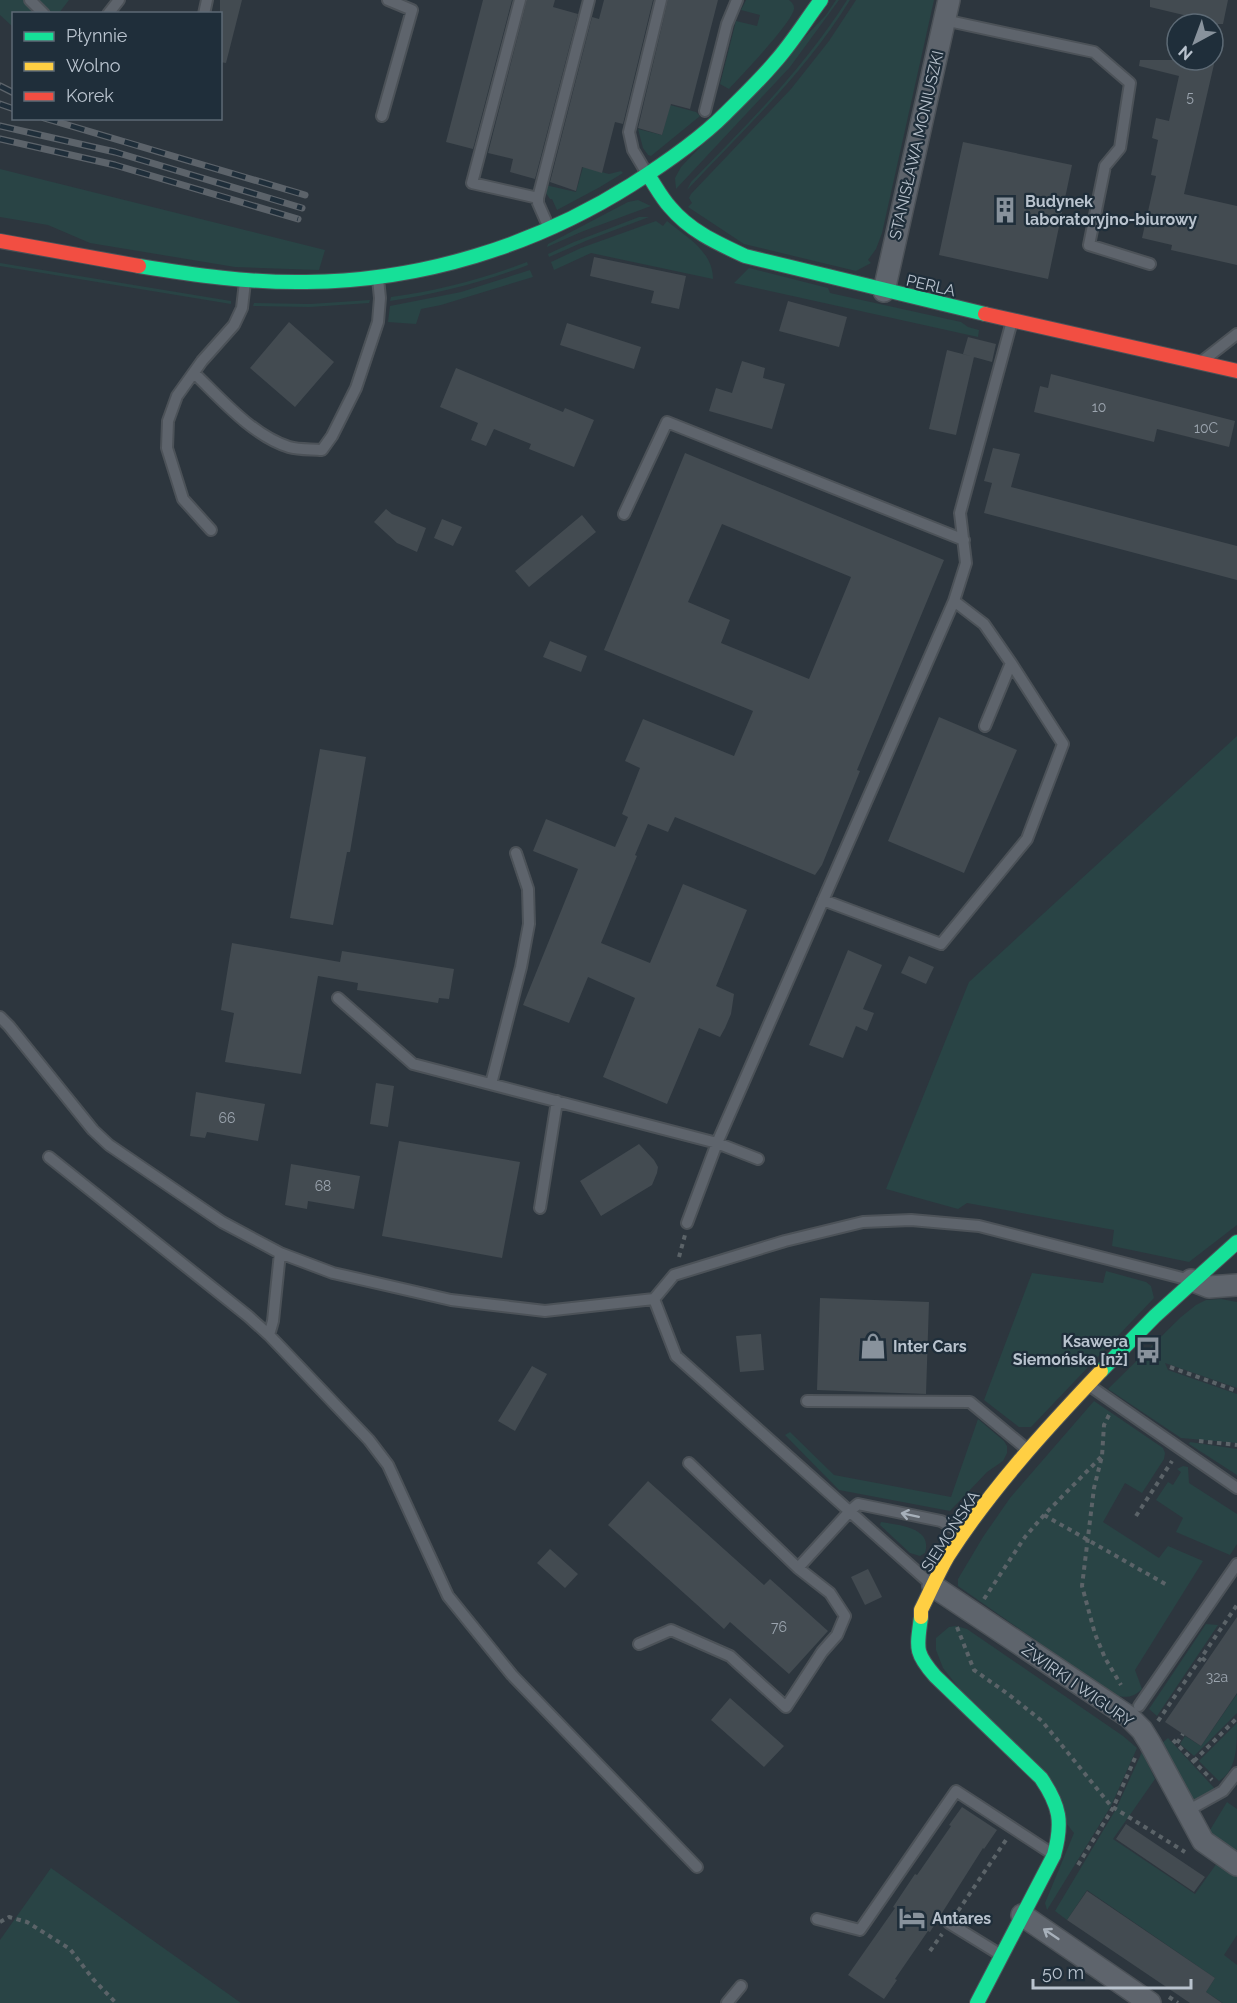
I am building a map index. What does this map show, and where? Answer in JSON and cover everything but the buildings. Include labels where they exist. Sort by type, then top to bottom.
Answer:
[{"type":"street","points":[[0,241],[245,280],[309,282],[378,277],[468,259],[550,230],[595,207],[648,175],[695,140],[746,94],[776,62],[817,1]]},
{"type":"street","name":"STANISŁAWA MONIUSZKI","points":[[884,291],[946,10]]},
{"type":"street","name":"PERLA","points":[[648,175],[680,217],[699,233],[726,248],[771,264],[1237,371]]},
{"type":"street","name":"SIEMOŃSKA","points":[[983,2001],[1001,1956],[1054,1855],[1061,1824],[1059,1808],[1041,1778],[924,1663],[917,1649],[917,1629],[922,1612],[933,1586],[965,1534],[1029,1450],[1118,1352],[1191,1280],[1237,1242]]},
{"type":"street","points":[[1191,1280],[1209,1287],[1237,1285]]},
{"type":"street","name":"ŻWIRKI I WIGURY","points":[[933,1586],[1129,1717],[1142,1730],[1203,1841],[1237,1865]]},
{"type":"street","points":[[1022,1915],[1160,2000]]},
{"type":"lane","points":[[30,0],[42,12]]},
{"type":"lane","points":[[110,12],[119,0]]},
{"type":"lane","points":[[382,116],[412,10],[388,0]]},
{"type":"lane","points":[[520,0],[472,183],[538,198]]},
{"type":"lane","points":[[550,230],[538,198],[589,0]]},
{"type":"lane","points":[[648,175],[633,150],[629,132],[661,0]]},
{"type":"lane","points":[[705,111],[727,24],[737,0]]},
{"type":"lane","points":[[946,10],[1094,52],[1130,83],[1120,148],[1105,166],[1089,245],[1150,264]]},
{"type":"lane","points":[[194,373],[267,438],[291,447],[322,450],[332,436],[356,388],[378,322],[380,298],[378,277]]},
{"type":"lane","points":[[211,530],[183,500],[167,448],[168,421],[177,396],[234,325],[242,308],[245,280]]},
{"type":"lane","points":[[687,1223],[717,1143],[954,601],[966,563],[960,513],[1012,320]]},
{"type":"lane","points":[[1201,363],[1237,334]]},
{"type":"lane","points":[[624,514],[667,422],[963,540]]},
{"type":"lane","points":[[823,900],[941,944],[1027,839],[1063,744],[984,624],[954,601]]},
{"type":"lane","points":[[984,726],[1011,663]]},
{"type":"lane","points":[[490,1084],[529,924],[528,889],[516,853]]},
{"type":"lane","points":[[338,998],[414,1064],[717,1143],[758,1159]]},
{"type":"lane","points":[[0,1017],[93,1130],[109,1145],[222,1222],[280,1253],[333,1274],[451,1300],[545,1311],[654,1299],[674,1275],[785,1241],[863,1222],[911,1220],[979,1226],[1191,1280]]},
{"type":"lane","points":[[540,1208],[557,1101]]},
{"type":"lane","points":[[49,1157],[248,1316],[363,1432],[388,1465],[448,1596],[512,1675],[697,1867]]},
{"type":"lane","points":[[269,1335],[273,1321],[280,1253]]},
{"type":"lane","points":[[654,1299],[676,1356],[933,1586]]},
{"type":"lane","points":[[1087,1384],[1237,1488]]},
{"type":"lane","points":[[807,1401],[970,1402],[1029,1450]]},
{"type":"lane","points":[[639,1644],[671,1630],[730,1656],[786,1707],[822,1652],[837,1635],[845,1616],[830,1593],[798,1568],[689,1463]]},
{"type":"lane","points":[[798,1568],[858,1504],[940,1521],[965,1534]]},
{"type":"lane","points":[[1139,1706],[1237,1564]]},
{"type":"lane","points":[[1187,1811],[1223,1791],[1237,1773]]},
{"type":"lane","points":[[817,1919],[860,1930],[956,1791],[1054,1855]]},
{"type":"lane","points":[[949,1923],[1001,1956]]},
{"type":"lane","points":[[727,2003],[741,1986]]},
{"type":"path","points":[[674,1275],[687,1223]]},
{"type":"path","points":[[1170,1367],[1237,1391]]},
{"type":"path","points":[[1115,1404],[1104,1425],[1102,1456],[1094,1488],[1082,1586],[1087,1611],[1105,1658],[1122,1688],[1125,1700],[1139,1706],[1157,1723],[1236,1608]]},
{"type":"path","points":[[1136,1516],[1186,1440],[1237,1445]]},
{"type":"path","points":[[979,1606],[1025,1537],[1102,1456]]},
{"type":"path","points":[[1044,1515],[1167,1585]]},
{"type":"path","points":[[967,1626],[955,1623],[974,1670],[1042,1721],[1113,1808],[1194,1857]]},
{"type":"path","points":[[1202,1658],[1207,1662]]},
{"type":"path","points":[[1170,1706],[1174,1709]]},
{"type":"path","points":[[1194,1761],[1237,1718]]},
{"type":"path","points":[[1177,1743],[1183,1734]]},
{"type":"path","points":[[1171,1737],[1223,1791]]},
{"type":"path","points":[[1072,1875],[1113,1808],[1140,1748]]},
{"type":"path","points":[[930,1951],[1013,1829]]},
{"type":"path","points":[[0,1922],[9,1917],[27,1922],[70,1949],[93,1979],[116,2003]]},
{"type":"path","points":[[1160,2000],[1174,1992]]},
{"type":"green space","points":[[0,0],[69,0],[60,12],[12,12],[12,26],[0,15]]},
{"type":"green space","points":[[746,0],[789,0],[794,8],[777,36],[729,89],[720,84],[736,21],[757,26],[760,15],[741,10]]},
{"type":"green space","points":[[836,0],[839,0],[790,67],[676,189],[675,178],[681,167],[826,15]]},
{"type":"green space","points":[[847,0],[850,0],[833,26],[794,76],[687,190],[691,182],[794,72]]},
{"type":"green space","points":[[856,0],[934,0],[882,233],[876,249],[868,260],[871,263],[856,271],[744,244],[688,207],[692,203],[689,198],[691,194],[791,89],[829,41]]},
{"type":"green space","points":[[670,105],[696,112],[700,116],[651,156],[648,155],[643,148],[638,129],[662,135]]},
{"type":"green space","points":[[583,167],[609,174],[621,171],[623,173],[557,210],[552,199],[544,190],[545,185],[576,192]]},
{"type":"green space","points":[[0,169],[325,250],[319,270],[235,267],[90,243],[48,225],[0,217]]},
{"type":"green space","points":[[638,200],[651,206],[547,247],[548,244],[628,202]]},
{"type":"green space","points":[[639,217],[649,217],[549,257],[548,254],[574,242]]},
{"type":"green space","points":[[656,221],[663,226],[667,221],[697,246],[708,260],[713,279],[591,253],[554,270],[551,262],[581,248]]},
{"type":"green space","points":[[527,262],[528,265],[460,287],[390,301],[391,297],[460,284]]},
{"type":"green space","points":[[0,263],[231,301],[231,304],[0,266]]},
{"type":"green space","points":[[749,268],[828,288],[830,293],[961,322],[979,330],[978,337],[734,283]]},
{"type":"green space","points":[[530,270],[533,277],[421,309],[416,324],[388,322],[390,306],[461,292]]},
{"type":"green space","points":[[370,300],[369,303],[310,307],[253,306],[254,303],[310,304]]},
{"type":"green space","points":[[1237,736],[1237,1225],[1189,1262],[1112,1246],[1114,1230],[967,1203],[958,1209],[886,1189],[969,982]]},
{"type":"green space","points":[[1106,1271],[1146,1282],[1151,1286],[1154,1298],[1031,1427],[1019,1427],[984,1400],[1032,1273],[1103,1283]]},
{"type":"green space","points":[[1221,1299],[1237,1302],[1237,1388],[1165,1363],[1168,1370],[1237,1394],[1237,1443],[1181,1438],[1108,1389],[1196,1305],[1206,1300]]},
{"type":"green space","points":[[1094,1401],[1163,1448],[1165,1453],[1164,1459],[1142,1493],[1125,1483],[1103,1522],[1159,1558],[1168,1546],[1203,1561],[1135,1670],[1142,1689],[1136,1694],[1122,1697],[1114,1695],[958,1586],[958,1579],[1010,1498]]},
{"type":"green space","points":[[978,1419],[1004,1441],[1007,1453],[1003,1461],[987,1472],[950,1511],[839,1490],[785,1435],[790,1432],[834,1475],[951,1497]]},
{"type":"green space","points":[[1190,1442],[1237,1449],[1237,1475],[1189,1444]]},
{"type":"green space","points":[[1183,1466],[1188,1467],[1189,1483],[1237,1514],[1237,1544],[1230,1555],[1176,1532],[1183,1518],[1156,1500],[1168,1482],[1173,1485],[1181,1472],[1177,1469]]},
{"type":"green space","points":[[881,1522],[905,1526],[919,1533],[926,1544],[925,1553],[920,1556],[910,1553],[880,1525]]},
{"type":"green space","points":[[1206,1624],[1218,1625],[1157,1716],[1149,1709]]},
{"type":"green space","points":[[949,1627],[967,1629],[1123,1736],[1137,1748],[1111,1806],[1047,1910],[1045,1903],[1074,1833],[943,1668],[936,1650],[936,1638]]},
{"type":"green space","points":[[1237,1694],[1237,1713],[1194,1756],[1180,1744],[1185,1736],[1201,1746]]},
{"type":"green space","points":[[1237,1723],[1233,1764],[1219,1781],[1199,1761]]},
{"type":"green space","points":[[1168,1738],[1217,1791],[1204,1799],[1191,1802],[1162,1743]]},
{"type":"green space","points":[[1142,1752],[1155,1779],[1113,1839],[1195,1894],[1217,1863],[1237,1877],[1237,1935],[1224,1955],[1237,1965],[1237,2003],[1223,2003],[1206,1992],[1215,1978],[1087,1890],[1067,1920],[1055,1911],[1116,1809]]},
{"type":"green space","points":[[1227,1802],[1237,1809],[1237,1852],[1214,1837],[1210,1830]]},
{"type":"green space","points":[[51,1868],[241,2003],[0,2003],[0,1940]]},
{"type":"railway","points":[[0,86],[12,92]]},
{"type":"railway","points":[[0,104],[12,108]]},
{"type":"railway","points":[[51,120],[305,195]]},
{"type":"railway","points":[[0,126],[115,152],[302,208]]},
{"type":"railway","points":[[0,139],[115,165],[298,219]]},
{"type":"traffic: fast","points":[[139,266],[243,280],[306,282],[349,280],[434,267],[516,242],[594,207],[631,185],[692,143],[715,124],[769,69],[821,0]]},
{"type":"traffic: fast","points":[[648,175],[667,203],[686,223],[714,241],[745,256],[985,314]]},
{"type":"traffic: fast","points":[[1101,1371],[1155,1316],[1237,1242]]},
{"type":"traffic: fast","points":[[921,1617],[918,1643],[923,1661],[935,1676],[1041,1778],[1052,1797],[1058,1815],[1059,1824],[1054,1855],[977,2003]]},
{"type":"traffic: slow","points":[[921,1617],[921,1610],[944,1562],[982,1507],[1040,1437],[1101,1371]]},
{"type":"traffic: jam","points":[[0,241],[139,266]]},
{"type":"traffic: jam","points":[[985,314],[1237,371]]},
{"type":"place","name":"Budynek laboratoryjno-biurowy","points":[[1005,210]]},
{"type":"place","name":"Inter Cars","points":[[873,1346]]},
{"type":"place","name":"Ksawera Siemońska [nż]","points":[[1148,1350]]},
{"type":"place","name":"Antares","points":[[912,1918]]}]
